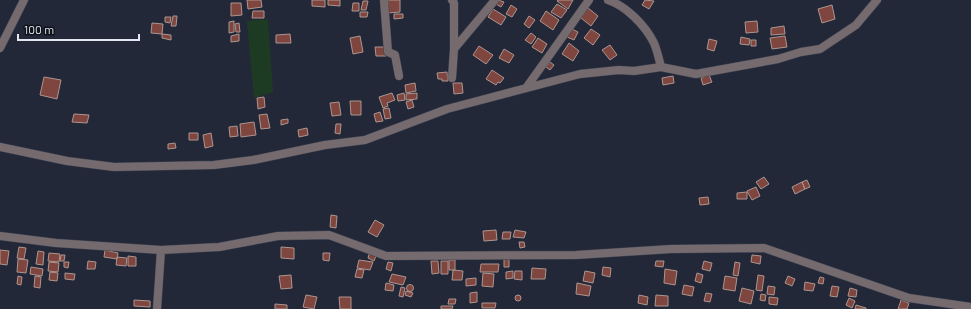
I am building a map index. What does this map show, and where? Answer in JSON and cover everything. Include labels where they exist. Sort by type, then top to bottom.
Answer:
[{"type":"street","points":[[0,48],[24,0]]},
{"type":"street","points":[[384,0],[388,52],[395,55],[399,76]]},
{"type":"street","points":[[452,0],[454,49],[452,78]]},
{"type":"street","points":[[454,49],[495,0]]},
{"type":"street","points":[[526,88],[589,0]]},
{"type":"street","points":[[608,0],[615,2],[628,12],[647,31],[654,44],[661,67]]},
{"type":"street","points":[[0,147],[67,161],[114,167],[214,165],[253,160],[325,145],[365,140],[447,109],[580,74],[619,70],[634,71],[661,67],[696,74],[778,59],[801,52],[820,49],[856,25],[877,0]]},
{"type":"street","points":[[0,236],[160,250],[219,247],[278,236],[329,235],[386,256],[576,255],[671,249],[764,248],[909,298],[971,307]]},
{"type":"street","points":[[157,309],[160,250]]},
{"type":"green space","points":[[268,19],[273,92],[254,98],[247,21]]},
{"type":"building","points":[[247,0],[261,0],[262,7],[248,9]]},
{"type":"building","points":[[312,0],[325,0],[325,7],[312,6]]},
{"type":"building","points":[[328,0],[340,0],[340,6],[328,5]]},
{"type":"building","points":[[388,0],[400,0],[400,12],[388,13]]},
{"type":"building","points":[[498,0],[504,2],[501,7],[496,4]]},
{"type":"building","points":[[573,0],[568,9],[557,1]]},
{"type":"building","points":[[645,0],[654,1],[649,9],[642,5]]},
{"type":"building","points":[[363,1],[368,1],[366,10],[361,10]]},
{"type":"building","points":[[231,3],[241,3],[242,15],[231,16]]},
{"type":"building","points":[[353,3],[359,3],[359,11],[352,11]]},
{"type":"building","points":[[557,4],[567,10],[561,18],[551,12]]},
{"type":"building","points":[[511,5],[517,9],[512,17],[506,14]]},
{"type":"building","points":[[832,5],[835,19],[822,23],[818,9]]},
{"type":"building","points":[[588,8],[598,16],[591,26],[581,18]]},
{"type":"building","points":[[493,9],[506,17],[501,25],[488,17]]},
{"type":"building","points":[[253,11],[264,11],[264,18],[252,18]]},
{"type":"building","points":[[546,11],[559,20],[553,30],[540,21]]},
{"type":"building","points":[[360,12],[368,12],[367,17],[360,17]]},
{"type":"building","points":[[394,14],[403,14],[403,18],[394,19]]},
{"type":"building","points":[[173,16],[177,16],[176,26],[171,26]]},
{"type":"building","points":[[529,16],[535,20],[529,28],[524,24]]},
{"type":"building","points":[[165,17],[171,17],[170,23],[165,22]]},
{"type":"building","points":[[234,21],[234,32],[229,33],[229,22]]},
{"type":"building","points":[[757,21],[758,32],[746,33],[745,22]]},
{"type":"building","points":[[152,23],[163,24],[162,34],[151,33]]},
{"type":"building","points":[[239,23],[240,32],[236,32],[235,24]]},
{"type":"building","points":[[784,26],[785,34],[771,35],[771,28]]},
{"type":"building","points":[[572,29],[578,32],[574,40],[567,37]]},
{"type":"building","points":[[591,29],[600,35],[593,45],[584,38]]},
{"type":"building","points":[[531,33],[536,37],[531,44],[525,40]]},
{"type":"building","points":[[162,34],[171,35],[171,40],[162,38]]},
{"type":"building","points":[[239,34],[239,41],[231,42],[231,36]]},
{"type":"building","points":[[290,34],[291,43],[276,43],[276,35]]},
{"type":"building","points":[[360,36],[363,52],[353,54],[350,38]]},
{"type":"building","points":[[785,36],[787,47],[772,49],[770,38]]},
{"type":"building","points":[[741,37],[750,39],[749,45],[740,44]]},
{"type":"building","points":[[538,38],[547,44],[542,53],[532,47]]},
{"type":"building","points":[[709,39],[717,41],[714,51],[707,49]]},
{"type":"building","points":[[751,40],[756,40],[756,46],[751,46]]},
{"type":"building","points":[[569,43],[579,51],[573,61],[562,54]]},
{"type":"building","points":[[610,45],[617,55],[610,60],[602,50]]},
{"type":"building","points":[[479,46],[493,55],[486,64],[473,55]]},
{"type":"building","points":[[375,47],[385,47],[386,56],[376,56]]},
{"type":"building","points":[[504,49],[514,55],[509,63],[499,58]]},
{"type":"building","points":[[550,62],[554,65],[550,70],[546,67]]},
{"type":"building","points":[[492,70],[504,78],[496,85],[486,79]]},
{"type":"building","points":[[447,72],[448,81],[438,79],[437,73]]},
{"type":"building","points":[[709,75],[712,82],[703,85],[701,78]]},
{"type":"building","points":[[673,76],[674,83],[663,85],[662,78]]},
{"type":"building","points":[[44,77],[61,80],[57,99],[40,95]]},
{"type":"building","points":[[415,83],[416,91],[406,93],[405,85]]},
{"type":"building","points":[[453,83],[462,83],[463,93],[454,94]]},
{"type":"building","points":[[392,93],[395,100],[387,103],[388,106],[383,108],[379,97]]},
{"type":"building","points":[[404,93],[405,100],[398,101],[397,95]]},
{"type":"building","points":[[417,93],[417,99],[406,100],[406,94]]},
{"type":"building","points":[[264,97],[265,107],[258,109],[257,98]]},
{"type":"building","points":[[412,100],[414,107],[408,109],[406,102]]},
{"type":"building","points":[[350,101],[361,101],[361,115],[351,115]]},
{"type":"building","points":[[339,102],[341,115],[332,116],[330,103]]},
{"type":"building","points":[[389,108],[391,118],[385,119],[383,109]]},
{"type":"building","points":[[380,112],[383,121],[376,122],[374,114]]},
{"type":"building","points":[[74,114],[89,115],[87,123],[72,122]]},
{"type":"building","points":[[267,114],[270,128],[261,129],[259,115]]},
{"type":"building","points":[[288,119],[288,123],[281,125],[281,120]]},
{"type":"building","points":[[254,122],[256,135],[241,137],[240,124]]},
{"type":"building","points":[[336,124],[341,124],[340,134],[335,133]]},
{"type":"building","points":[[237,126],[238,136],[230,137],[229,127]]},
{"type":"building","points":[[307,128],[308,135],[299,137],[298,130]]},
{"type":"building","points":[[189,133],[198,133],[198,140],[189,140]]},
{"type":"building","points":[[211,133],[213,146],[205,148],[203,135]]},
{"type":"building","points":[[175,143],[176,148],[168,149],[168,144]]},
{"type":"building","points":[[764,177],[769,184],[761,189],[756,182]]},
{"type":"building","points":[[807,180],[810,187],[805,189],[802,182]]},
{"type":"building","points":[[802,182],[805,189],[795,194],[792,187]]},
{"type":"building","points":[[756,187],[760,196],[752,200],[747,191]]},
{"type":"building","points":[[747,192],[747,199],[737,199],[737,193]]},
{"type":"building","points":[[708,197],[709,204],[700,205],[699,198]]},
{"type":"building","points":[[331,215],[337,216],[336,228],[330,227]]},
{"type":"building","points":[[375,220],[384,225],[377,237],[368,232]]},
{"type":"building","points":[[496,230],[497,240],[484,241],[483,231]]},
{"type":"building","points":[[515,230],[526,232],[524,238],[513,237]]},
{"type":"building","points":[[503,232],[511,232],[510,239],[502,239]]},
{"type":"building","points":[[519,242],[524,242],[525,247],[520,248]]},
{"type":"building","points":[[19,247],[26,248],[24,259],[17,258]]},
{"type":"building","points":[[281,247],[294,248],[294,259],[281,258]]},
{"type":"building","points":[[0,250],[9,251],[7,265],[0,264]]},
{"type":"building","points":[[105,250],[118,253],[117,259],[104,257]]},
{"type":"building","points":[[38,251],[44,252],[43,265],[36,264]]},
{"type":"building","points":[[370,251],[377,253],[374,261],[368,258]]},
{"type":"building","points":[[49,253],[60,254],[59,262],[48,261]]},
{"type":"building","points":[[323,253],[330,253],[329,261],[323,260]]},
{"type":"building","points":[[61,255],[65,255],[64,261],[60,261]]},
{"type":"building","points":[[752,255],[761,256],[760,264],[751,262]]},
{"type":"building","points":[[128,256],[136,257],[136,266],[128,266]]},
{"type":"building","points":[[117,257],[127,258],[126,266],[116,265]]},
{"type":"building","points":[[504,258],[509,258],[509,267],[504,267]]},
{"type":"building","points":[[18,259],[28,260],[26,273],[17,272]]},
{"type":"building","points":[[359,260],[373,262],[370,270],[357,268]]},
{"type":"building","points":[[449,260],[455,260],[455,270],[449,270]]},
{"type":"building","points":[[88,261],[96,262],[95,269],[87,269]]},
{"type":"building","points":[[431,261],[438,261],[439,273],[432,274]]},
{"type":"building","points":[[441,261],[448,261],[448,274],[441,274]]},
{"type":"building","points":[[656,261],[664,261],[663,267],[655,266]]},
{"type":"building","points":[[704,261],[712,263],[710,271],[702,269]]},
{"type":"building","points":[[49,262],[59,263],[58,272],[48,271]]},
{"type":"building","points":[[64,262],[69,262],[68,268],[64,267]]},
{"type":"building","points":[[388,262],[393,263],[391,271],[386,269]]},
{"type":"building","points":[[735,262],[740,263],[738,276],[733,275]]},
{"type":"building","points":[[481,264],[499,264],[498,272],[480,272]]},
{"type":"building","points":[[31,267],[43,269],[42,276],[30,274]]},
{"type":"building","points":[[603,267],[611,268],[610,277],[602,275]]},
{"type":"building","points":[[532,268],[546,269],[545,279],[531,279]]},
{"type":"building","points":[[357,269],[364,270],[362,278],[355,277]]},
{"type":"building","points":[[665,269],[677,271],[675,285],[664,283]]},
{"type":"building","points":[[453,270],[463,271],[462,280],[452,280]]},
{"type":"building","points":[[513,271],[513,278],[506,279],[506,272]]},
{"type":"building","points":[[515,271],[522,271],[522,280],[514,279]]},
{"type":"building","points":[[585,271],[595,273],[593,283],[583,281]]},
{"type":"building","points":[[50,272],[58,273],[57,281],[49,280]]},
{"type":"building","points":[[65,273],[75,274],[74,280],[65,279]]},
{"type":"building","points":[[483,273],[494,274],[493,287],[482,286]]},
{"type":"building","points":[[697,273],[703,275],[701,283],[695,281]]},
{"type":"building","points":[[392,274],[406,277],[403,285],[389,282]]},
{"type":"building","points":[[291,275],[292,288],[281,289],[279,276]]},
{"type":"building","points":[[758,275],[764,276],[762,291],[756,290]]},
{"type":"building","points":[[18,276],[22,277],[21,285],[17,284]]},
{"type":"building","points":[[35,276],[41,277],[40,288],[34,287]]},
{"type":"building","points":[[725,276],[737,278],[735,291],[723,289]]},
{"type":"building","points":[[788,276],[795,279],[792,286],[785,283]]},
{"type":"building","points":[[820,277],[824,278],[823,284],[818,283]]},
{"type":"building","points":[[476,278],[476,285],[466,286],[466,279]]},
{"type":"building","points":[[805,282],[815,284],[813,291],[804,290]]},
{"type":"building","points":[[386,283],[394,285],[393,291],[385,290]]},
{"type":"building","points":[[577,283],[591,286],[589,296],[576,294]]},
{"type":"building","points":[[410,285],[413,288],[410,291],[407,288]]},
{"type":"building","points":[[684,285],[694,287],[692,296],[682,294]]},
{"type":"building","points":[[768,286],[775,287],[774,295],[767,294]]},
{"type":"building","points":[[832,286],[839,287],[837,297],[830,296]]},
{"type":"building","points":[[401,287],[405,288],[403,297],[399,296]]},
{"type":"building","points":[[742,288],[754,291],[751,304],[739,301]]},
{"type":"building","points":[[850,288],[857,290],[856,297],[848,296]]},
{"type":"building","points":[[406,291],[413,293],[411,297],[405,295]]},
{"type":"building","points":[[477,292],[477,302],[470,303],[470,293]]},
{"type":"building","points":[[706,293],[712,294],[710,302],[704,301]]},
{"type":"building","points":[[761,294],[766,295],[765,301],[760,300]]},
{"type":"building","points":[[306,295],[317,297],[314,309],[303,307]]},
{"type":"building","points":[[518,295],[521,298],[518,301],[515,298]]},
{"type":"building","points":[[639,295],[648,297],[647,305],[638,303]]},
{"type":"building","points":[[656,295],[668,296],[668,306],[655,306]]},
{"type":"building","points":[[339,297],[351,297],[351,309],[340,309]]},
{"type":"building","points":[[769,297],[778,298],[777,305],[769,304]]},
{"type":"building","points":[[849,298],[855,301],[852,308],[846,305]]},
{"type":"building","points":[[449,299],[456,299],[455,304],[448,304]]},
{"type":"building","points":[[134,300],[150,301],[150,307],[134,306]]},
{"type":"building","points":[[901,300],[909,303],[907,309],[898,309]]},
{"type":"building","points":[[482,303],[496,303],[495,308],[482,308]]},
{"type":"building","points":[[275,304],[287,305],[287,309],[275,309]]},
{"type":"building","points":[[856,305],[866,308],[866,309],[855,309]]},
{"type":"building","points":[[441,306],[453,306],[452,309],[441,309]]}]
